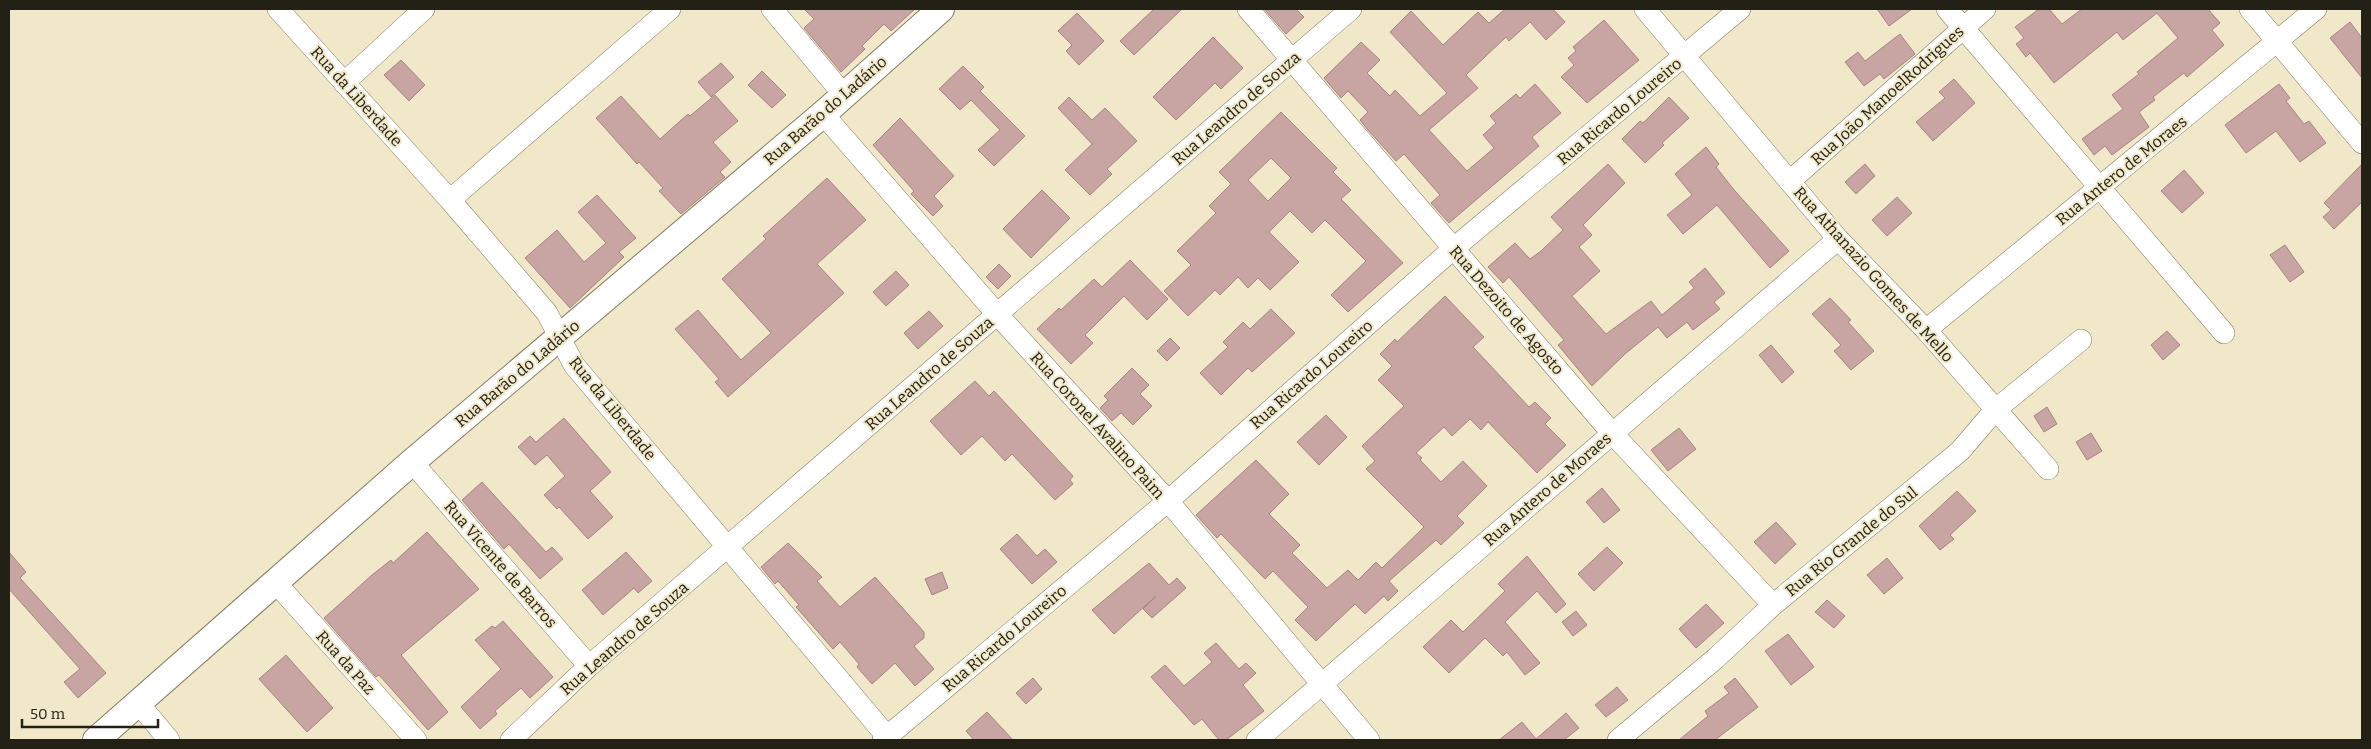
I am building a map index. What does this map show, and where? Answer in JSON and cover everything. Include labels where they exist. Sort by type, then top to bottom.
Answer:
[{"type":"main road","name":"Rua Barão do Ladário","points":[[96,740],[412,462],[823,114],[941,9]]},
{"type":"street","name":"Rua da Liberdade","points":[[278,9],[450,200],[547,313],[574,365],[886,739]]},
{"type":"street","points":[[344,83],[424,9]]},
{"type":"street","points":[[450,200],[670,9]]},
{"type":"street","points":[[772,9],[844,95]]},
{"type":"street","name":"Rua Dezoito de Agosto","points":[[1248,9],[1612,432],[1773,605]]},
{"type":"street","name":"Rua Leandro de Souza","points":[[511,740],[589,666],[728,548],[1350,9]]},
{"type":"street","name":"Rua Athanazio Gomes de Mello","points":[[1645,9],[1838,239],[1926,330],[2048,469]]},
{"type":"street","name":"Rua Ricardo Loureiro","points":[[886,739],[1168,500],[1454,248],[1740,9]]},
{"type":"street","points":[[1947,9],[2224,333]]},
{"type":"street","name":"Rua João ManoelRodrigues","points":[[1790,181],[1985,9]]},
{"type":"street","points":[[2250,9],[2279,41],[2362,143]]},
{"type":"street","name":"Rua Antero de Moraes","points":[[1926,330],[2316,9]]},
{"type":"street","name":"Rua Coronel Avalino Paim","points":[[823,114],[997,314],[1168,500],[1369,740]]},
{"type":"street","name":"Rua Antero de Moraes","points":[[1257,740],[1838,239]]},
{"type":"street","name":"Rua Rio Grande do Sul","points":[[1618,740],[1715,659],[1773,605],[1960,451],[1995,410],[2081,340]]},
{"type":"street","name":"Rua Vicente de Barros","points":[[412,462],[589,666]]},
{"type":"street","name":"Rua da Paz","points":[[276,583],[416,740]]},
{"type":"street","points":[[139,704],[162,738]]},
{"type":"building","points":[[804,9],[915,9],[891,31],[884,24],[862,46],[865,49],[841,72],[804,28],[814,19]]},
{"type":"building","points":[[1154,9],[1182,9],[1134,55],[1120,41]]},
{"type":"building","points":[[1264,9],[1296,9],[1304,17],[1286,34]]},
{"type":"building","points":[[1505,9],[1553,9],[1565,22],[1546,40],[1530,22],[1509,41],[1506,37],[1466,75],[1478,88],[1429,130],[1467,171],[1494,148],[1483,135],[1496,123],[1490,116],[1516,94],[1520,98],[1535,84],[1561,113],[1532,137],[1539,146],[1449,223],[1431,203],[1440,195],[1404,154],[1396,161],[1368,130],[1360,120],[1368,112],[1348,91],[1341,98],[1324,78],[1361,42],[1380,60],[1367,73],[1390,96],[1395,90],[1420,116],[1447,93],[1390,32],[1411,11],[1443,45],[1478,12],[1489,23]]},
{"type":"building","points":[[1877,9],[1912,9],[1889,26]]},
{"type":"building","points":[[2039,9],[2049,9],[2062,24],[2082,9],[2208,9],[2220,23],[2212,30],[2224,45],[2187,77],[2184,73],[2153,97],[2155,100],[2139,112],[2149,127],[2112,155],[2105,146],[2094,155],[2082,139],[2123,109],[2112,95],[2139,74],[2137,72],[2178,38],[2157,13],[2123,40],[2117,32],[2054,83],[2030,53],[2026,57],[2016,44],[2024,38],[2015,27]]},
{"type":"building","points":[[1077,13],[1104,41],[1079,65],[1066,51],[1072,45],[1058,31]]},
{"type":"building","points":[[1604,20],[1639,60],[1587,103],[1561,77],[1574,65],[1568,58],[1576,51],[1573,47]]},
{"type":"building","points":[[2350,22],[2362,38],[2362,78],[2330,38]]},
{"type":"building","points":[[1900,34],[1915,54],[1884,79],[1880,74],[1864,86],[1845,62],[1858,52],[1865,61]]},
{"type":"building","points":[[1213,37],[1243,68],[1221,89],[1215,83],[1176,120],[1153,97]]},
{"type":"building","points":[[401,60],[425,85],[409,101],[384,75]]},
{"type":"building","points":[[721,63],[734,77],[711,97],[698,82]]},
{"type":"building","points":[[963,66],[984,87],[980,91],[1025,136],[994,166],[978,150],[1000,130],[971,100],[960,110],[939,89]]},
{"type":"building","points":[[762,71],[786,95],[772,108],[748,85]]},
{"type":"building","points":[[1954,79],[1975,103],[1933,141],[1916,122],[1945,98],[1939,92]]},
{"type":"building","points":[[2279,84],[2290,98],[2286,101],[2304,124],[2309,121],[2326,143],[2300,162],[2276,131],[2246,153],[2225,125]]},
{"type":"building","points":[[715,95],[738,121],[713,142],[731,162],[720,172],[725,177],[681,214],[659,191],[663,188],[639,162],[637,164],[596,118],[621,96],[660,139],[688,114],[690,116]]},
{"type":"building","points":[[1069,97],[1092,120],[1105,108],[1137,141],[1107,169],[1112,174],[1090,195],[1065,170],[1092,144],[1058,108]]},
{"type":"building","points":[[1669,97],[1689,118],[1662,143],[1664,145],[1645,163],[1622,139],[1640,121],[1643,123]]},
{"type":"building","points":[[1281,112],[1337,168],[1333,172],[1351,190],[1341,199],[1403,263],[1348,312],[1331,295],[1366,261],[1325,220],[1312,233],[1290,211],[1269,232],[1299,262],[1270,290],[1258,278],[1248,288],[1238,277],[1220,295],[1215,290],[1188,316],[1164,291],[1191,265],[1177,251],[1216,213],[1209,206],[1231,184],[1219,172]],"holes":[[[1271,158],[1291,178],[1268,201],[1248,180]]]},
{"type":"building","points":[[900,118],[954,176],[934,196],[943,206],[933,216],[911,194],[914,191],[873,145]]},
{"type":"building","points":[[1706,147],[1719,164],[1716,167],[1735,191],[1789,251],[1770,268],[1717,205],[1683,234],[1667,215],[1692,195],[1675,174]]},
{"type":"building","points":[[1608,164],[1625,183],[1583,225],[1592,235],[1579,247],[1600,271],[1572,296],[1606,334],[1651,301],[1662,315],[1694,288],[1689,282],[1705,268],[1725,293],[1714,302],[1720,309],[1693,330],[1687,322],[1667,338],[1658,327],[1625,354],[1592,386],[1558,345],[1564,340],[1545,318],[1509,277],[1503,283],[1488,267],[1515,243],[1530,259],[1541,251],[1563,230],[1551,217]]},
{"type":"building","points":[[1865,164],[1875,176],[1856,194],[1845,182]]},
{"type":"building","points":[[2362,164],[2362,202],[2334,229],[2323,217],[2331,210],[2324,203]]},
{"type":"building","points":[[2184,170],[2204,193],[2182,213],[2161,191]]},
{"type":"building","points":[[827,178],[866,220],[817,264],[844,293],[728,397],[715,382],[719,379],[675,329],[698,310],[741,360],[771,333],[722,279],[766,239],[763,236]]},
{"type":"building","points":[[1042,190],[1070,218],[1031,258],[1003,229]]},
{"type":"building","points":[[597,195],[636,238],[619,252],[624,257],[570,308],[525,258],[557,230],[584,262],[606,243],[578,212]]},
{"type":"building","points":[[1897,197],[1912,213],[1887,236],[1872,220]]},
{"type":"building","points":[[2285,245],[2304,272],[2290,282],[2270,255]]},
{"type":"building","points":[[1130,260],[1168,299],[1147,320],[1124,296],[1085,335],[1093,343],[1071,364],[1037,329],[1059,308],[1061,310],[1094,279],[1102,287]]},
{"type":"building","points":[[999,264],[1011,276],[998,289],[986,277]]},
{"type":"building","points":[[896,271],[909,285],[886,306],[873,292]]},
{"type":"building","points":[[1445,296],[1484,337],[1473,347],[1529,407],[1535,402],[1551,418],[1545,424],[1566,445],[1537,473],[1488,422],[1481,430],[1470,419],[1452,436],[1444,427],[1416,453],[1422,458],[1420,460],[1441,482],[1463,461],[1487,486],[1457,516],[1464,523],[1441,545],[1436,540],[1389,581],[1398,591],[1388,601],[1384,596],[1365,614],[1355,604],[1316,641],[1295,620],[1308,607],[1273,571],[1265,579],[1221,534],[1217,538],[1196,515],[1256,460],[1289,494],[1269,514],[1300,545],[1292,553],[1327,588],[1348,570],[1358,580],[1376,562],[1382,568],[1424,527],[1366,469],[1375,461],[1362,446],[1404,406],[1378,380],[1392,366],[1380,354],[1395,339],[1397,342]]},
{"type":"building","points":[[1830,298],[1851,320],[1848,322],[1874,351],[1851,370],[1834,351],[1841,345],[1812,314]]},
{"type":"building","points":[[1271,309],[1295,333],[1252,372],[1248,368],[1221,395],[1200,373],[1228,347],[1223,342],[1243,322],[1250,329]]},
{"type":"building","points":[[929,311],[943,326],[918,349],[904,333]]},
{"type":"building","points":[[2167,331],[2180,345],[2163,360],[2151,345]]},
{"type":"building","points":[[1170,338],[1180,348],[1167,361],[1157,351]]},
{"type":"building","points":[[1771,345],[1794,372],[1782,383],[1759,355]]},
{"type":"building","points":[[1132,368],[1149,385],[1140,394],[1152,406],[1133,425],[1121,413],[1112,421],[1100,408],[1108,400],[1104,396]]},
{"type":"building","points":[[975,381],[989,396],[994,391],[1073,476],[1070,480],[1073,484],[1055,500],[1012,454],[1005,461],[982,436],[961,455],[930,421]]},
{"type":"building","points":[[2047,407],[2057,424],[2044,432],[2034,416]]},
{"type":"building","points":[[1326,415],[1347,437],[1319,465],[1297,442]]},
{"type":"building","points":[[564,418],[611,472],[590,491],[613,517],[588,539],[559,507],[557,509],[544,495],[565,476],[547,455],[535,465],[518,447],[530,436],[536,442]]},
{"type":"building","points":[[1679,428],[1696,449],[1668,471],[1651,450]]},
{"type":"building","points":[[2091,433],[2102,451],[2087,460],[2076,442]]},
{"type":"building","points":[[482,482],[546,552],[552,547],[563,559],[540,579],[509,544],[504,549],[462,500]]},
{"type":"building","points":[[1602,488],[1620,510],[1604,523],[1586,502]]},
{"type":"building","points":[[1957,491],[1976,511],[1950,535],[1954,539],[1940,550],[1919,526]]},
{"type":"building","points":[[1776,522],[1796,544],[1775,564],[1754,542]]},
{"type":"building","points":[[427,532],[479,589],[401,655],[448,712],[428,730],[379,675],[376,677],[324,618],[372,575],[391,560],[393,563]]},
{"type":"building","points":[[1017,534],[1037,556],[1045,549],[1057,562],[1032,584],[1000,549]]},
{"type":"building","points":[[788,543],[822,577],[817,581],[840,607],[875,577],[924,632],[924,638],[914,646],[934,669],[915,686],[895,663],[872,684],[857,667],[859,664],[840,642],[833,649],[796,607],[799,605],[778,581],[775,584],[761,567]]},
{"type":"building","points":[[1607,547],[1623,563],[1594,591],[1578,574]]},
{"type":"building","points":[[9,552],[26,572],[20,578],[106,673],[78,698],[64,682],[80,669],[9,589]]},
{"type":"building","points":[[626,552],[652,581],[638,593],[634,588],[603,615],[582,590]]},
{"type":"building","points":[[1527,556],[1566,604],[1556,613],[1537,591],[1505,622],[1540,663],[1525,675],[1507,652],[1503,656],[1485,638],[1449,673],[1423,647],[1451,620],[1463,632],[1505,591],[1498,584]]},
{"type":"building","points":[[1887,558],[1903,578],[1884,594],[1867,575]]},
{"type":"building","points":[[1149,563],[1169,585],[1177,578],[1186,588],[1152,618],[1143,609],[1156,596],[1114,634],[1092,610]]},
{"type":"building","points":[[942,572],[948,588],[932,595],[925,579]]},
{"type":"building","points":[[1827,600],[1845,616],[1834,628],[1815,612]]},
{"type":"building","points":[[1706,604],[1724,623],[1696,648],[1679,629]]},
{"type":"building","points":[[1576,611],[1587,625],[1573,636],[1562,622]]},
{"type":"building","points":[[503,621],[553,677],[530,698],[521,688],[495,711],[497,714],[480,729],[461,707],[501,669],[475,640],[492,626],[495,628]]},
{"type":"building","points":[[1788,634],[1814,667],[1791,685],[1765,651]]},
{"type":"building","points":[[1216,643],[1239,669],[1246,663],[1256,673],[1243,685],[1264,711],[1226,740],[1219,740],[1202,719],[1194,725],[1151,677],[1165,665],[1184,686],[1212,662],[1204,653]]},
{"type":"building","points":[[286,655],[333,708],[307,732],[259,679]]},
{"type":"building","points":[[1033,678],[1042,689],[1026,704],[1016,693]]},
{"type":"building","points":[[1735,678],[1758,707],[1715,740],[1679,740],[1708,716],[1705,711],[1729,693],[1724,687]]},
{"type":"building","points":[[1617,687],[1628,700],[1606,717],[1595,705]]},
{"type":"building","points":[[987,712],[1013,740],[974,740],[966,731]]},
{"type":"building","points":[[1566,713],[1579,728],[1564,740],[1499,740],[1522,722],[1536,739]]}]
